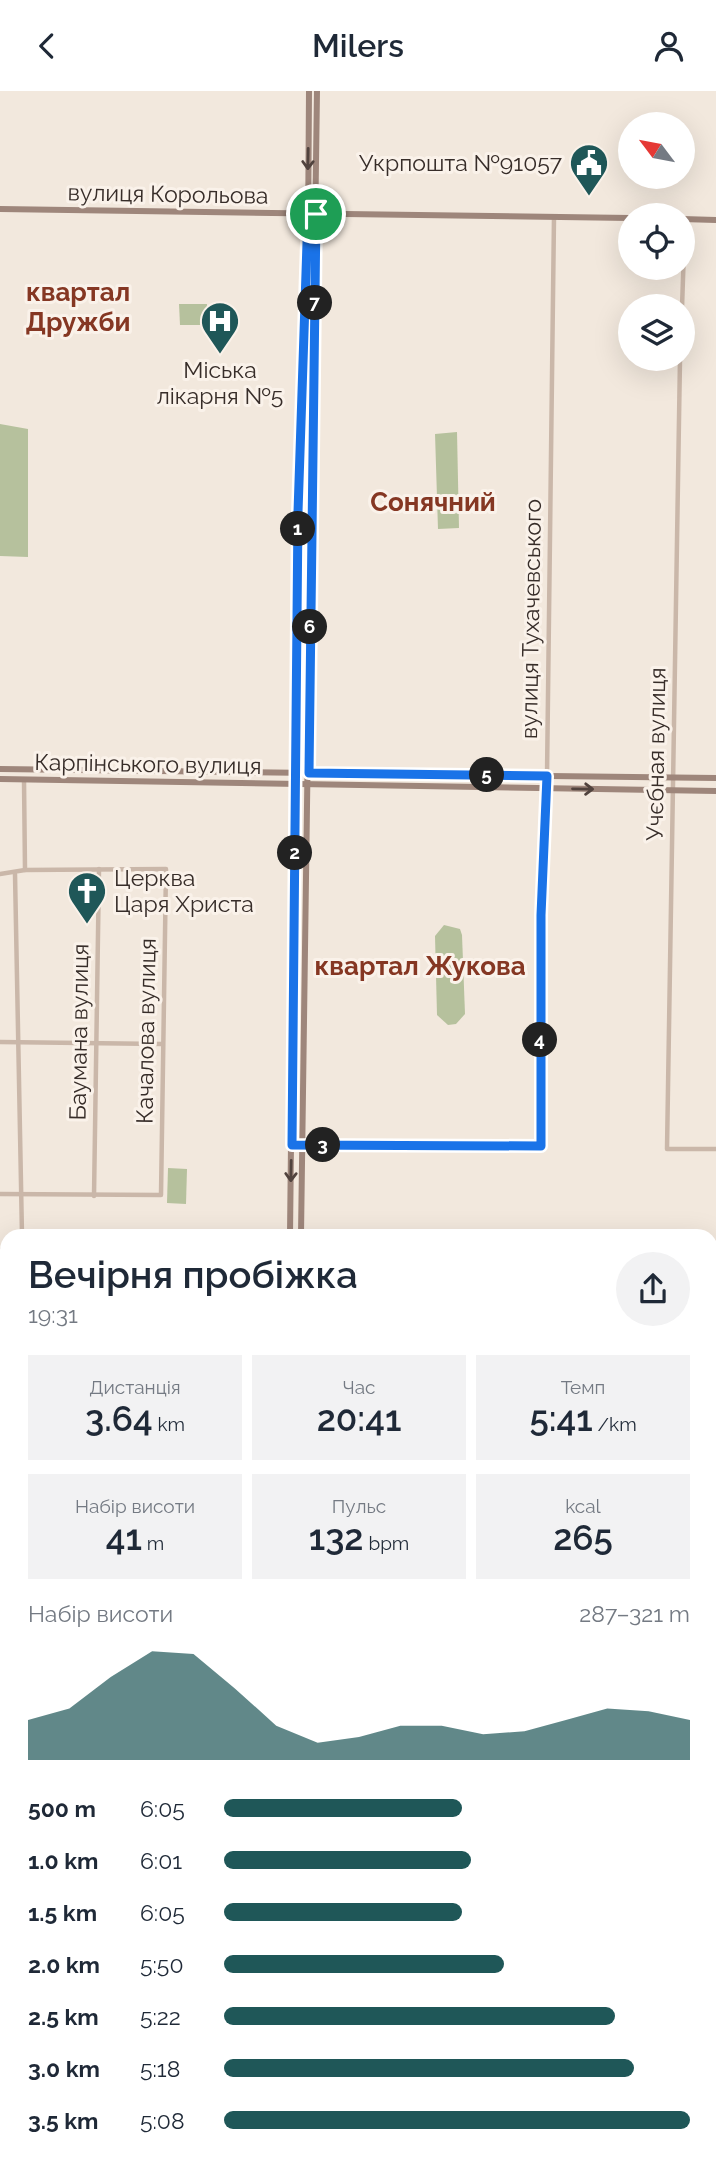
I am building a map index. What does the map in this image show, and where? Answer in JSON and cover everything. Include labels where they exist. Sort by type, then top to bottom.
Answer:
[{"type":"main road","points":[[290,1229],[298,512],[308,213],[309,91]]},
{"type":"main road","points":[[300,1229],[309,784],[317,91]]},
{"type":"main road","name":"вулиця Корольова","points":[[0,209],[618,218]]},
{"type":"main road","points":[[695,219],[716,220]]},
{"type":"main road","name":"Карпінського вулиця","points":[[0,769],[716,778]]},
{"type":"main road","name":"Карпінського вулиця","points":[[0,779],[716,791]]},
{"type":"street","name":"вулиця Тухачевського","points":[[302,1145],[541,1146],[554,217]]},
{"type":"street","name":"Учєбная вулиця","points":[[680,371],[667,1149],[716,1149]]},
{"type":"street","points":[[24,780],[25,870]]},
{"type":"street","points":[[0,874],[15,874],[25,870],[99,869]]},
{"type":"street","name":"Качалова вулиця","points":[[94,1196],[161,1195],[166,869],[99,869]]},
{"type":"street","name":"Баумана вулиця","points":[[94,1196],[99,869]]},
{"type":"street","points":[[15,874],[22,1229]]},
{"type":"street","points":[[0,1042],[162,1044]]},
{"type":"street","points":[[292,1145],[302,1145]]},
{"type":"street","points":[[0,1194],[94,1196]]},
{"type":"green space","points":[[179,304],[207,304],[206,325],[180,325]]},
{"type":"green space","points":[[0,424],[28,429],[28,557],[0,556]]},
{"type":"green space","points":[[457,432],[459,528],[438,529],[435,434]]},
{"type":"green space","points":[[444,925],[460,929],[462,935],[465,1014],[456,1024],[448,1025],[437,1015],[435,936]]},
{"type":"green space","points":[[168,1168],[187,1169],[186,1204],[167,1203]]},
{"type":"place","name":"Укрпошта №91057","points":[[589,197]]},
{"type":"place","name":"Міська лікарня №5","points":[[220,355]]},
{"type":"place","name":"Церква Царя Христа","points":[[87,925]]},
{"type":"district","name":"квартал Дружби","points":[[78,306]]},
{"type":"district","name":"Сонячний","points":[[433,502]]},
{"type":"district","name":"квартал Жукова","points":[[420,966]]},
{"type":"route","points":[[308,213],[316,214],[309,773],[547,776],[541,915],[541,1146],[292,1145],[298,512],[308,213]]}]
